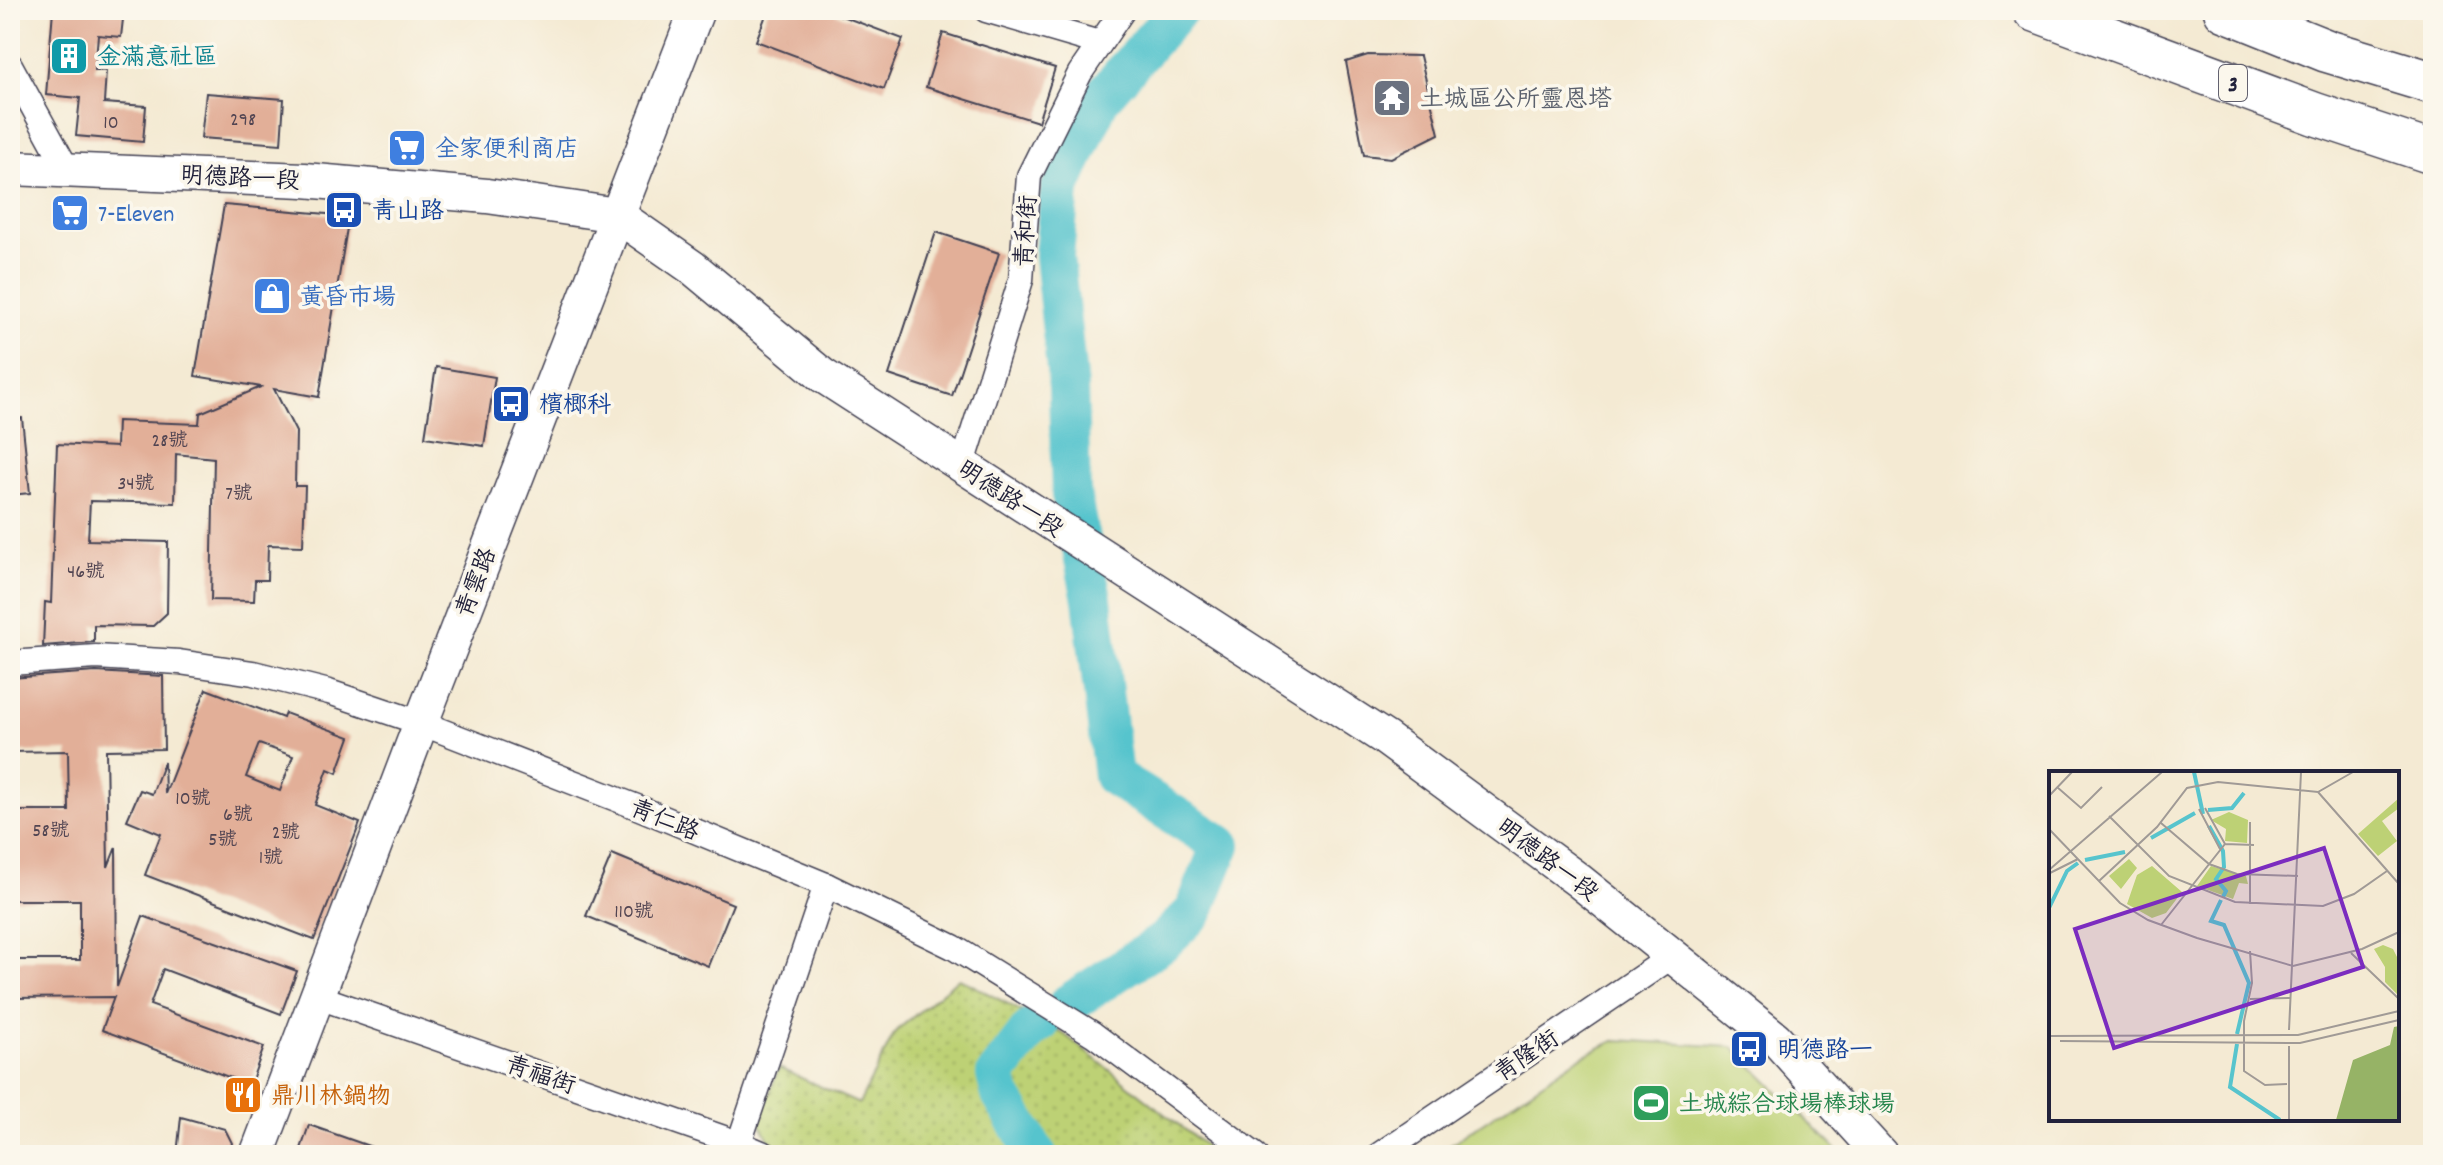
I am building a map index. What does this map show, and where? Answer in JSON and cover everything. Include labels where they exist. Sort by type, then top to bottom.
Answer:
[{"type":"highway","name":"3","points":[[2034,10],[2315,114],[2433,153]]},
{"type":"highway","points":[[2225,10],[2327,51],[2433,83]]},
{"type":"street","name":"青雲路","points":[[257,1155],[697,10]]},
{"type":"street","points":[[986,10],[1099,43]]},
{"type":"street","name":"青和街","points":[[962,467],[1021,280],[1029,176],[1080,73],[1123,10]]},
{"type":"street","points":[[10,65],[67,169]]},
{"type":"street","name":"明德路一段","points":[[10,168],[348,184],[487,196],[617,215],[693,268],[822,375],[1385,738],[1565,870],[1775,1038],[1881,1155]]},
{"type":"street","name":"青仁路","points":[[10,663],[96,657],[179,662],[253,673],[329,692],[421,723],[637,807],[826,885],[953,947],[1093,1034],[1255,1155]]},
{"type":"street","points":[[736,1149],[826,885]]},
{"type":"street","name":"青隆街","points":[[1379,1155],[1674,955]]},
{"type":"street","name":"青福街","points":[[316,996],[736,1149],[766,1155]]},
{"type":"green space","points":[[959,978],[1064,1034],[1217,1155],[786,1155],[774,1149],[759,1121],[779,1068],[859,1104],[895,1032]]},
{"type":"green space","name":"土城綜合球場棒球場","points":[[1616,1040],[1733,1047],[1842,1155],[1435,1155],[1577,1059]]},
{"type":"building","name":"金滿意社區","points":[[53,10],[124,10],[121,37],[98,35],[95,70],[106,71],[104,103],[146,106],[143,142],[76,136],[80,98],[46,95]]},
{"type":"building","points":[[768,10],[826,10],[903,39],[884,89],[756,41]]},
{"type":"building","points":[[943,33],[1055,68],[1038,122],[926,87]]},
{"type":"building","name":"土城區公所靈恩塔","points":[[1368,55],[1420,56],[1439,134],[1391,158],[1364,155],[1346,62]]},
{"type":"building","points":[[206,93],[284,99],[281,144],[201,138]]},
{"type":"building","points":[[224,205],[349,216],[319,397],[274,389],[296,432],[295,486],[305,486],[303,546],[268,545],[267,580],[255,580],[254,601],[211,600],[214,458],[176,454],[175,503],[90,501],[88,540],[168,542],[167,613],[153,626],[94,625],[94,642],[43,646],[45,602],[51,603],[57,444],[116,447],[117,421],[199,424],[200,413],[261,387],[195,376]]},
{"type":"building","points":[[936,232],[999,253],[952,396],[889,375]]},
{"type":"building","points":[[436,367],[495,377],[484,446],[425,437]]},
{"type":"building","points":[[22,418],[30,493],[10,495],[10,419]]},
{"type":"building","points":[[96,672],[163,676],[164,749],[106,750],[108,867],[116,847],[117,987],[143,916],[297,971],[281,1014],[163,969],[150,1005],[264,1047],[250,1085],[102,1030],[114,997],[10,998],[10,960],[80,960],[80,900],[10,900],[10,811],[69,811],[68,751],[10,752],[10,678]]},
{"type":"building","points":[[206,689],[283,718],[285,713],[350,737],[337,773],[328,769],[315,805],[360,823],[314,940],[145,875],[161,834],[127,820],[140,790],[152,794],[164,762],[165,794]],"holes":[[[259,744],[293,756],[280,791],[246,777]]]},
{"type":"building","points":[[612,854],[733,904],[708,966],[586,916]]},
{"type":"building","points":[[181,1117],[225,1129],[232,1143],[228,1155],[177,1155]]},
{"type":"building","points":[[309,1125],[386,1152],[386,1155],[299,1155]]},
{"type":"waterway","points":[[1068,1004],[1163,942],[1194,912],[1221,845],[1113,776],[1092,599],[1071,494],[1068,388],[1054,256],[1060,190],[1100,99],[1178,10]]},
{"type":"waterway","points":[[1037,1155],[1001,1095],[996,1075],[1030,1030],[1041,1022]]},
{"type":"place","name":"金滿意社區","points":[[69,56]]},
{"type":"place","name":"土城區公所靈恩塔","points":[[1392,98]]},
{"type":"place","name":"全家便利商店","points":[[407,148]]},
{"type":"place","name":"青山路","points":[[344,210]]},
{"type":"place","name":"7-Eleven","points":[[70,213]]},
{"type":"place","name":"黃昏市場","points":[[272,296]]},
{"type":"place","name":"檳榔科","points":[[511,404]]},
{"type":"place","name":"明德路一","points":[[1749,1049]]},
{"type":"place","name":"鼎川林鍋物","points":[[243,1095]]},
{"type":"place","name":"土城綜合球場棒球場","points":[[1651,1103]]}]
